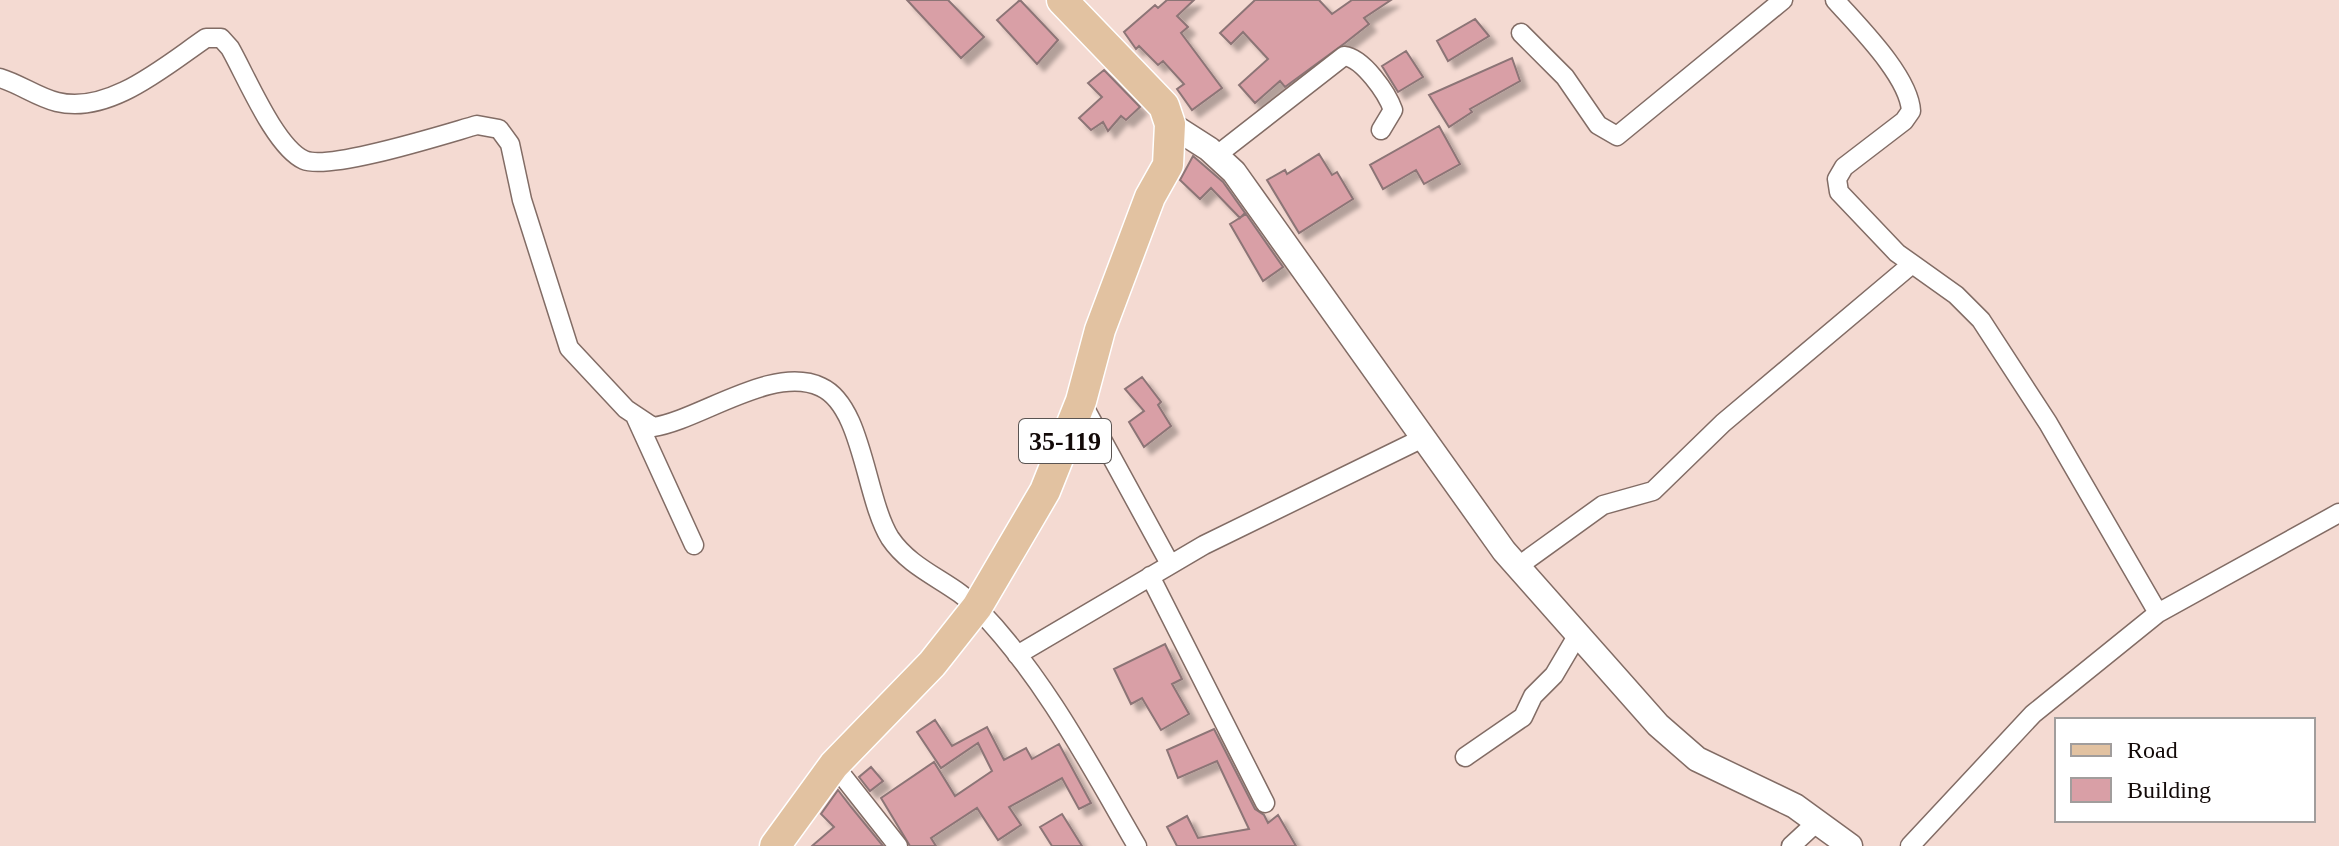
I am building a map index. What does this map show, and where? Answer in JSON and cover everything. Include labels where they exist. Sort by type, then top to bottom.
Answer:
[{"type":"main road","points":[[1062,0],[1156,95],[1170,124]]},
{"type":"main road","name":"35-119","points":[[775,846],[834,765],[932,664],[977,607],[1045,491],[1081,401],[1100,330],[1150,197],[1168,165],[1170,124]]},
{"type":"street","points":[[1521,33],[1565,77],[1598,125],[1608,134],[1617,136],[1783,0]]},
{"type":"street","points":[[1835,0],[1875,46],[1905,90],[1911,111],[1904,121],[1844,167],[1837,179],[1839,192],[1886,242],[1956,295],[2001,347],[2158,613]]},
{"type":"street","points":[[0,78],[53,101],[77,106],[96,103],[206,38],[221,38],[230,48],[279,136],[304,160],[319,163],[343,160],[477,125],[499,129],[510,144],[519,191],[569,348],[636,418],[653,427],[669,424],[756,388],[807,382],[833,395],[851,421],[872,494],[895,546],[917,568],[977,607],[1017,655],[1044,691],[1137,846]]},
{"type":"street","points":[[1217,155],[1344,56],[1351,57],[1365,70],[1389,99],[1393,110],[1381,130]]},
{"type":"street","points":[[1170,124],[1217,155],[1234,172],[1517,567],[1577,636],[1687,752],[1712,768],[1778,797],[1850,846]]},
{"type":"street","points":[[1517,567],[1603,505],[1653,491],[1723,423],[1912,264]]},
{"type":"street","points":[[1081,401],[1170,564]]},
{"type":"street","points":[[636,418],[694,545]]},
{"type":"street","points":[[1017,655],[1217,538],[1423,438]]},
{"type":"street","points":[[1910,846],[2033,714],[2158,613],[2339,513]]},
{"type":"street","points":[[1150,576],[1265,803]]},
{"type":"street","points":[[1465,757],[1523,717],[1533,696],[1554,675],[1577,636]]},
{"type":"street","points":[[834,765],[898,846]]},
{"type":"street","points":[[1791,846],[1817,822]]},
{"type":"building","points":[[907,0],[948,0],[984,37],[961,58]]},
{"type":"building","points":[[1020,0],[1058,40],[1037,64],[997,20]]},
{"type":"building","points":[[1167,0],[1194,0],[1177,16],[1188,27],[1181,33],[1222,88],[1192,110],[1177,89],[1184,84],[1163,61],[1158,65],[1139,46],[1136,49],[1124,32],[1155,5],[1158,8]]},
{"type":"building","points":[[1255,0],[1319,0],[1332,14],[1352,0],[1391,0],[1364,18],[1369,24],[1345,43],[1285,87],[1280,81],[1255,103],[1239,85],[1268,59],[1243,32],[1231,44],[1220,33]]},
{"type":"building","points":[[1475,19],[1489,36],[1448,61],[1437,41]]},
{"type":"building","points":[[1406,51],[1423,77],[1398,92],[1382,66]]},
{"type":"building","points":[[1512,58],[1520,81],[1470,109],[1472,112],[1449,127],[1429,95]]},
{"type":"building","points":[[1104,70],[1140,107],[1126,120],[1121,116],[1108,131],[1103,122],[1091,130],[1079,118],[1102,97],[1088,83]]},
{"type":"building","points":[[1439,126],[1460,164],[1424,184],[1416,170],[1383,189],[1370,165]]},
{"type":"building","points":[[1319,154],[1332,175],[1337,172],[1353,199],[1299,233],[1267,180],[1285,170],[1287,174]]},
{"type":"building","points":[[1193,156],[1223,182],[1245,213],[1240,218],[1211,188],[1200,199],[1180,180]]},
{"type":"building","points":[[1246,214],[1283,267],[1263,281],[1230,224]]},
{"type":"building","points":[[1142,377],[1161,402],[1158,405],[1171,426],[1144,447],[1129,422],[1144,411],[1125,389]]},
{"type":"building","points":[[1165,644],[1182,679],[1172,684],[1189,714],[1161,730],[1142,698],[1131,704],[1114,669]]},
{"type":"building","points":[[935,720],[952,746],[987,727],[1004,760],[1026,748],[1032,759],[1059,744],[1091,803],[1079,809],[1062,778],[1009,807],[1021,825],[998,840],[977,808],[931,838],[936,846],[910,846],[881,798],[934,762],[955,796],[992,771],[978,743],[941,768],[917,732]]},
{"type":"building","points":[[1214,729],[1255,809],[1264,815],[1268,823],[1278,815],[1296,846],[1177,846],[1167,827],[1187,816],[1198,838],[1249,829],[1217,761],[1178,778],[1167,750]]},
{"type":"building","points":[[871,767],[883,781],[870,791],[859,777]]},
{"type":"building","points":[[838,790],[883,846],[812,846],[834,827],[821,814]]},
{"type":"building","points":[[1062,814],[1082,846],[1052,846],[1040,827]]}]
